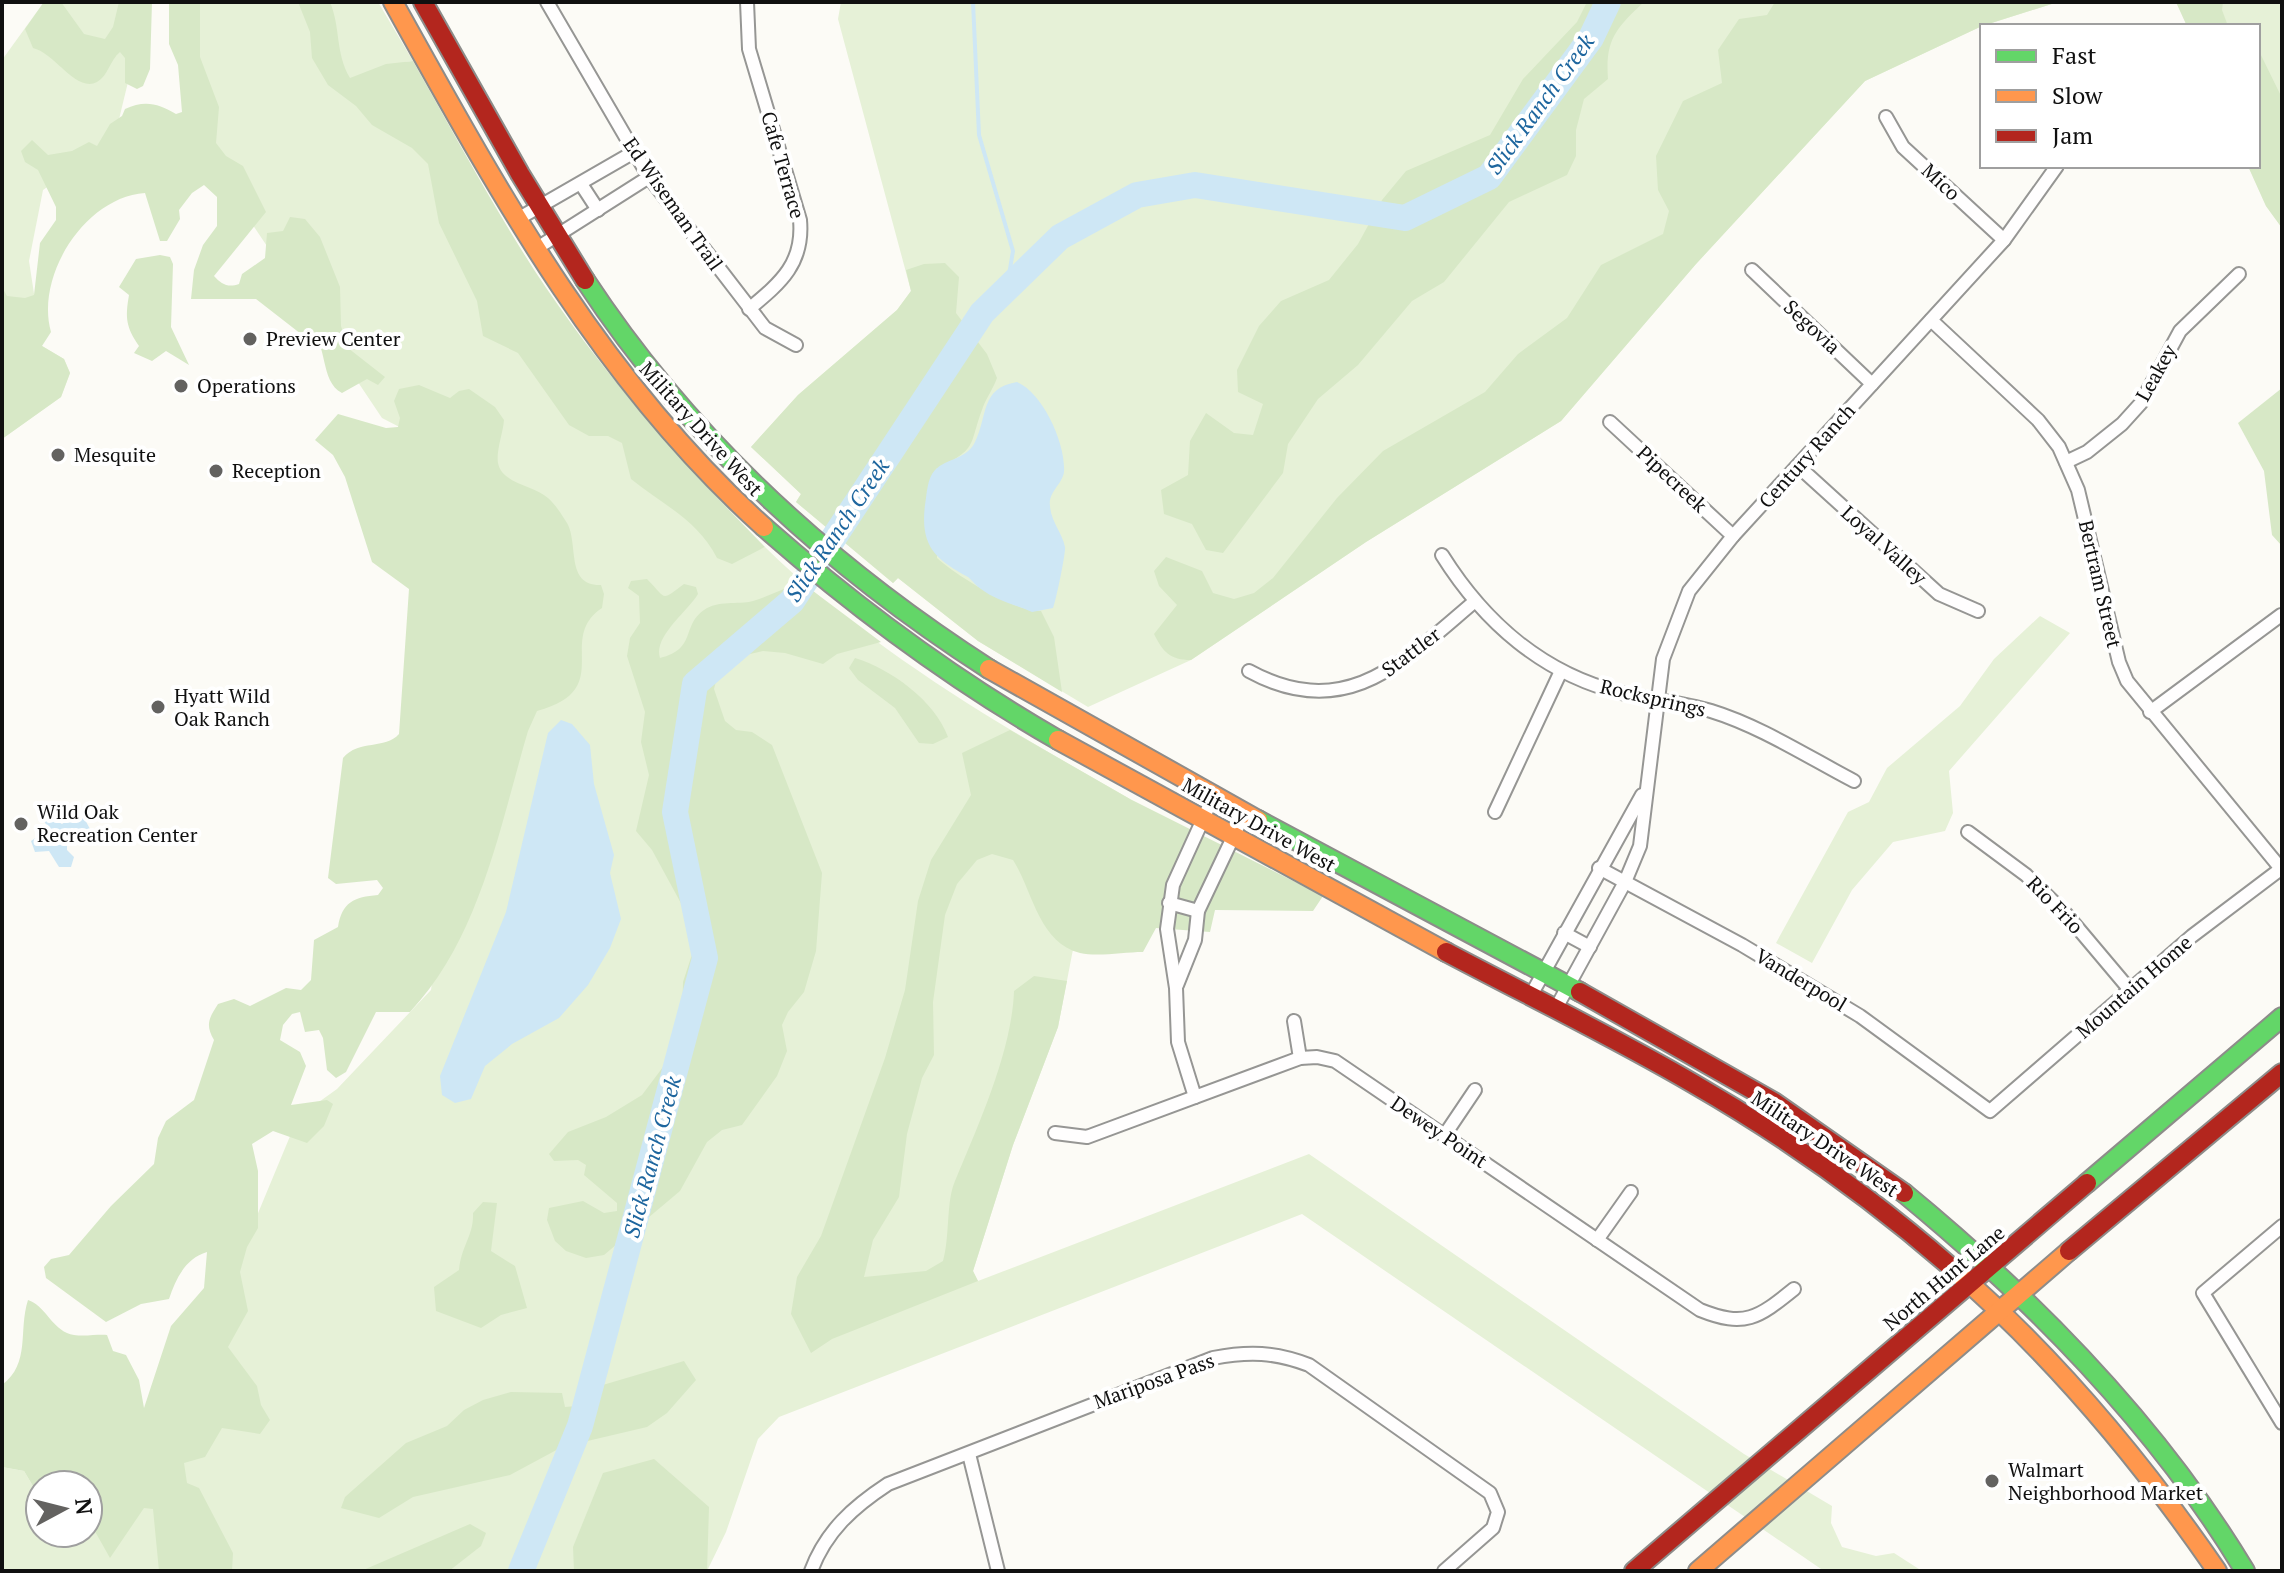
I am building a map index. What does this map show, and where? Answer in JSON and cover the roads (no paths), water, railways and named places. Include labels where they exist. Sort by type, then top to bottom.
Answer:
[{"type":"main road","name":"Military Drive West","points":[[393,2],[534,250],[609,359],[718,486],[759,524],[877,624],[1015,715],[1694,1084],[1773,1132],[1895,1219],[1972,1283],[2100,1416],[2191,1530],[2217,1571]]},
{"type":"main road","name":"Military Drive West","points":[[423,2],[558,236],[627,341],[720,452],[826,551],[941,640],[1002,678],[1678,1044],[1813,1127],[1875,1170],[1991,1267],[2118,1400],[2185,1483],[2245,1571]]},
{"type":"main road","name":"North Hunt Lane","points":[[1634,1571],[1991,1267],[2225,1062],[2282,1017]]},
{"type":"main road","points":[[1698,1571],[1998,1310],[2282,1073]]},
{"type":"street","name":"Cafe Terrace","points":[[747,2],[749,49],[800,220],[802,242],[796,262],[783,280],[749,309]]},
{"type":"street","name":"Ed Wiseman Trail","points":[[549,3],[649,177],[765,328],[796,345]]},
{"type":"street","name":"Mico","points":[[1886,117],[1903,147],[2004,240]]},
{"type":"street","points":[[516,220],[634,152]]},
{"type":"street","name":"Century Ranch","points":[[1555,1010],[1625,882],[1640,846],[1656,700],[1663,659],[1678,613],[1703,571],[2004,240],[2056,168]]},
{"type":"street","points":[[534,250],[649,177]]},
{"type":"street","points":[[581,184],[598,210]]},
{"type":"street","name":"Segovia","points":[[1752,270],[1872,384]]},
{"type":"street","name":"Leakey","points":[[2066,462],[2087,452],[2122,424],[2141,403],[2180,331],[2239,274]]},
{"type":"street","name":"Bertram Street","points":[[1931,320],[2038,420],[2066,462],[2078,490],[2119,662],[2127,681],[2150,712],[2276,854],[2282,869]]},
{"type":"street","name":"Pipecreek","points":[[1610,422],[1733,536]]},
{"type":"street","name":"Loyal Valley","points":[[1798,466],[1939,594],[1978,611]]},
{"type":"street","name":"Rocksprings","points":[[1442,555],[1474,602],[1519,645],[1561,671],[1599,687],[1733,719],[1854,781]]},
{"type":"street","name":"Stattler","points":[[1249,671],[1302,690],[1330,691],[1357,686],[1383,675],[1406,660],[1474,602]]},
{"type":"street","points":[[2150,712],[2281,615]]},
{"type":"street","points":[[1495,812],[1561,671]]},
{"type":"street","name":"Century Ranch","points":[[1530,997],[1599,868],[1646,789]]},
{"type":"street","points":[[1195,1097],[1178,1042],[1176,988],[1167,929],[1173,885],[1214,795]]},
{"type":"street","points":[[1176,988],[1195,940],[1198,911],[1245,812]]},
{"type":"street","name":"Rio Frio","points":[[1968,832],[2026,875],[2066,914],[2130,990]]},
{"type":"street","name":"Vanderpool","points":[[1599,868],[1742,945],[1860,1016],[1990,1111]]},
{"type":"street","name":"Mountain Home","points":[[1990,1111],[2192,936],[2282,869]]},
{"type":"street","points":[[1169,903],[1198,911]]},
{"type":"street","points":[[1564,933],[1590,947]]},
{"type":"street","points":[[1294,1021],[1300,1058]]},
{"type":"street","name":"Dewey Point","points":[[1055,1133],[1087,1137],[1300,1058],[1317,1057],[1335,1061],[1700,1310],[1726,1320],[1747,1320],[1766,1312],[1794,1289]]},
{"type":"street","points":[[1444,1136],[1475,1090]]},
{"type":"street","points":[[1597,1240],[1631,1192]]},
{"type":"street","points":[[2282,1226],[2203,1293],[2282,1423]]},
{"type":"street","name":"Mariposa Pass","points":[[811,1571],[837,1524],[860,1502],[888,1484],[1213,1358],[1256,1352],[1283,1355],[1309,1365],[1490,1493],[1498,1512],[1493,1528],[1444,1571]]},
{"type":"street","points":[[969,1454],[998,1571]]},
{"type":"water","points":[[1017,382],[1027,388],[1044,408],[1057,434],[1064,461],[1063,477],[1050,501],[1052,517],[1065,547],[1058,587],[1053,608],[1032,612],[987,593],[947,564],[932,550],[924,519],[932,474],[971,448],[991,397],[1005,385]]},
{"type":"water","points":[[561,720],[572,724],[590,745],[594,784],[614,855],[610,873],[621,919],[610,948],[588,985],[559,1018],[512,1044],[485,1066],[471,1099],[455,1103],[442,1095],[440,1076],[506,912],[548,733]]},
{"type":"water","points":[[77,814],[83,816],[90,829],[81,840],[67,840],[67,850],[74,857],[71,867],[59,867],[49,851],[35,852],[31,841],[49,829],[44,821],[50,817],[62,824]]},
{"type":"waterway","points":[[973,2],[979,135],[1013,251],[1007,287]]},
{"type":"waterway","name":"Slick Ranch Creek","points":[[521,1571],[580,1426],[705,958],[675,812],[695,684],[792,601],[982,313],[1060,237],[1137,195],[1195,185],[1405,218],[1489,177],[1591,38],[1608,2]]},
{"type":"place","name":"Preview Center","points":[[250,339]]},
{"type":"place","name":"Operations","points":[[181,386]]},
{"type":"place","name":"Mesquite","points":[[58,455]]},
{"type":"place","name":"Reception","points":[[216,471]]},
{"type":"place","name":"Hyatt Wild Oak Ranch","points":[[158,707]]},
{"type":"place","name":"Wild Oak Recreation Center","points":[[21,824]]},
{"type":"place","name":"Walmart Neighborhood Market","points":[[1992,1481]]}]
